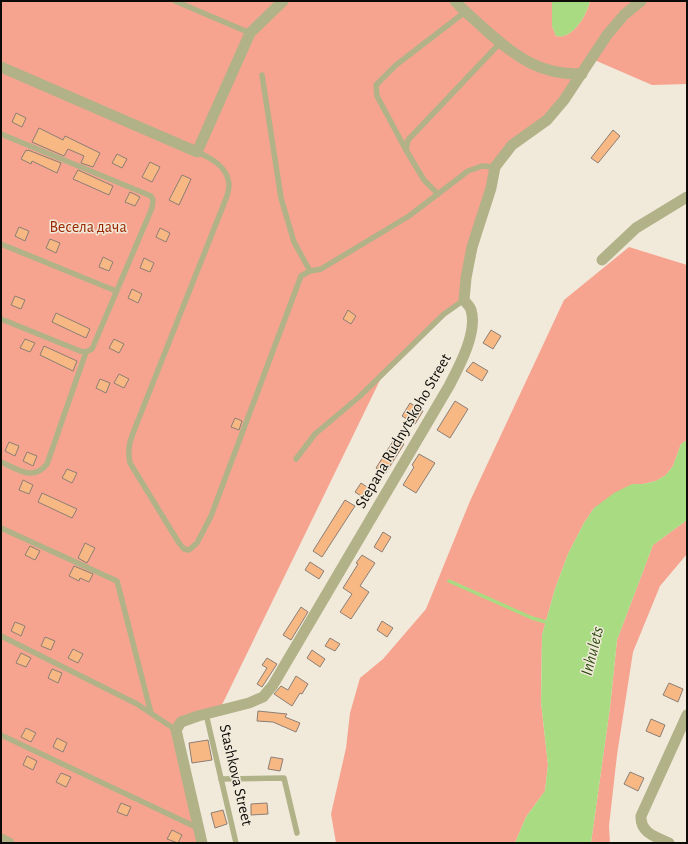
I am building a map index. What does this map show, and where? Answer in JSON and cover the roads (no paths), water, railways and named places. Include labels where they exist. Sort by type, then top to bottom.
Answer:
[{"type":"street","points":[[1,67],[197,152],[250,33],[283,1]]},
{"type":"street","points":[[454,1],[500,43],[530,64],[563,73],[582,74]]},
{"type":"street","name":"Stepana Rudnytskoho Street","points":[[176,730],[181,722],[249,703],[263,697],[273,686],[449,386],[465,355],[472,320],[471,308],[464,300],[466,278],[472,247],[490,188],[494,167],[512,146],[547,120],[564,100],[607,35],[624,15],[641,1]]},
{"type":"street","points":[[602,260],[636,228],[687,197]]},
{"type":"street","points":[[669,843],[643,829],[640,822],[641,816],[687,715]]},
{"type":"street","points":[[176,730],[202,843]]},
{"type":"street","points":[[1,839],[9,843]]},
{"type":"lane","points":[[175,1],[250,33]]},
{"type":"lane","points":[[438,194],[424,180],[406,150],[377,96],[376,85],[396,65],[465,12]]},
{"type":"lane","points":[[406,150],[408,140],[413,134],[500,43]]},
{"type":"lane","points":[[262,75],[281,198],[294,242],[310,271]]},
{"type":"lane","points":[[1,134],[151,196],[153,200],[152,208],[92,349],[86,352],[47,464],[44,468],[30,474],[1,462]]},
{"type":"lane","points":[[197,152],[212,158],[221,166],[229,185],[227,196],[135,428],[129,444],[128,453],[130,462],[136,473],[179,543],[184,549],[189,550],[197,543],[211,516],[301,276],[334,261],[409,216],[468,171],[482,166],[494,167]]},
{"type":"lane","points":[[1,244],[116,291]]},
{"type":"lane","points":[[296,459],[315,434],[359,397],[444,314],[464,300]]},
{"type":"lane","points":[[1,319],[86,352]]},
{"type":"lane","points":[[1,528],[117,581],[151,713]]},
{"type":"lane","points":[[1,636],[137,704],[176,730]]},
{"type":"lane","name":"Stashkova Street","points":[[206,714],[236,843]]},
{"type":"lane","points":[[1,735],[198,828]]},
{"type":"lane","points":[[221,779],[284,778],[297,834]]},
{"type":"water","points":[[552,1],[590,1],[587,11],[578,25],[565,36],[556,36],[552,26]]},
{"type":"water","name":"Inhulets","points":[[687,440],[687,520],[653,545],[617,640],[610,707],[591,843],[515,843],[526,817],[545,791],[548,765],[541,702],[542,635],[555,589],[568,554],[584,523],[594,508],[614,493],[632,484],[643,484],[656,481],[666,475],[673,466],[681,444]]},
{"type":"waterway","points":[[449,581],[532,618],[546,622]]},
{"type":"park label","name":"Весела дача","points":[[88,227]]}]
